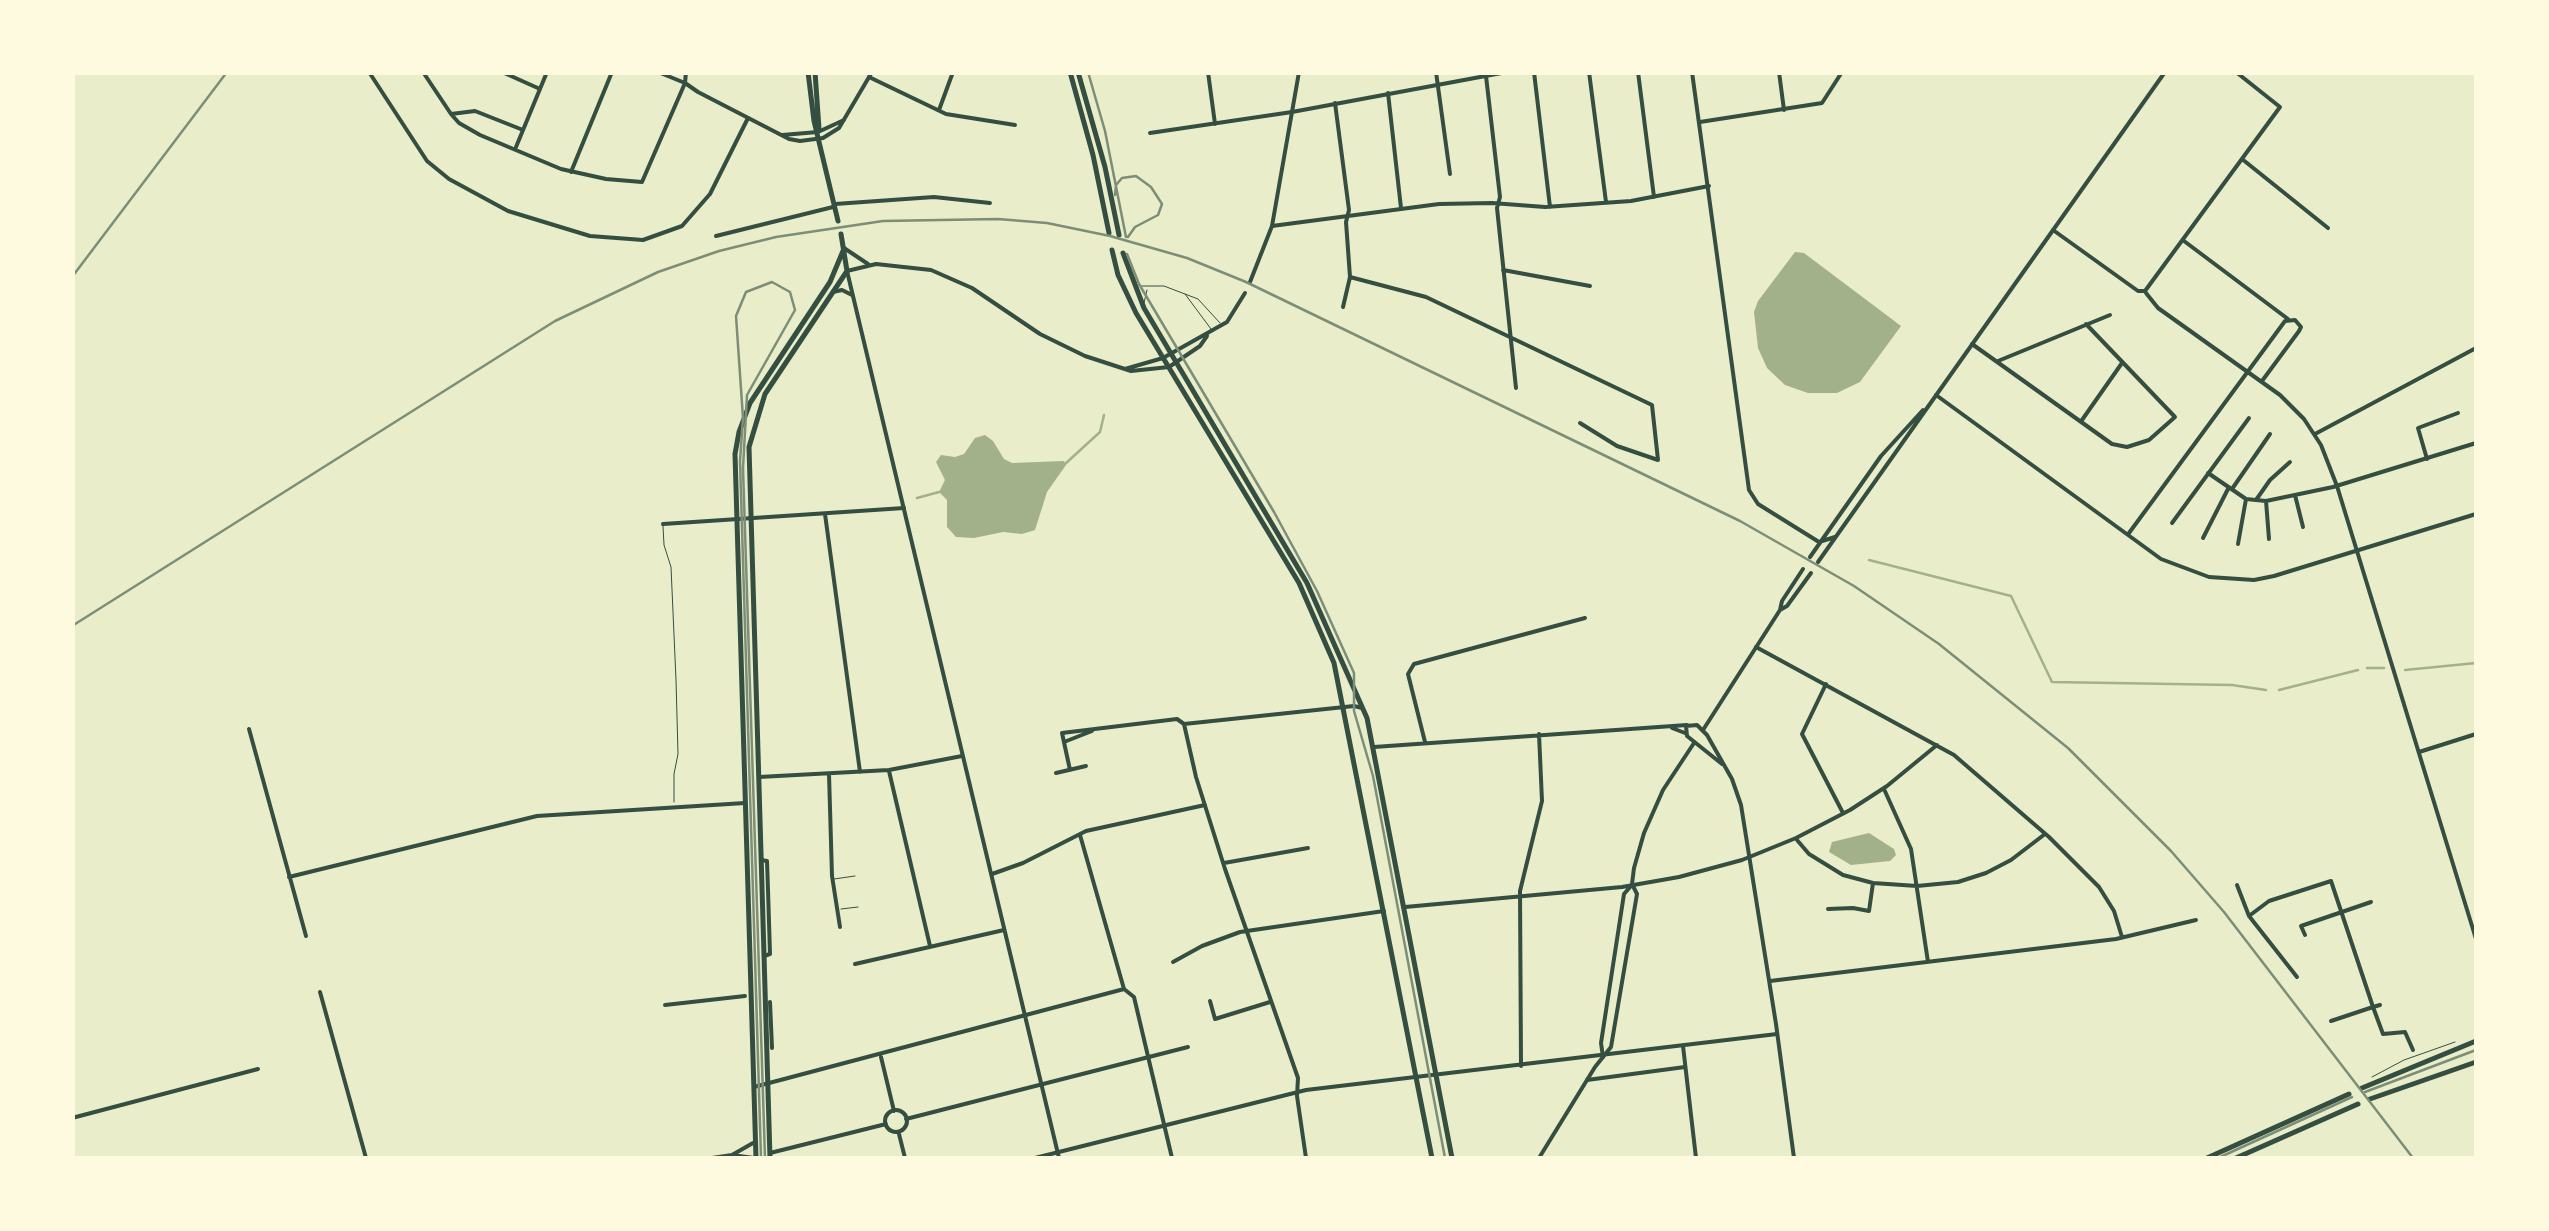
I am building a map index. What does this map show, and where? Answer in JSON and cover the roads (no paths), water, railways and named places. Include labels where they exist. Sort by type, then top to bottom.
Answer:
[{"type":"main road","points":[[812,72],[814,121],[838,221]]},
{"type":"main road","points":[[1070,72],[1109,233]]},
{"type":"main road","points":[[1078,72],[1105,167],[1119,236]]},
{"type":"main road","points":[[770,1156],[767,955],[748,459],[755,420],[768,389],[847,271],[841,234]]},
{"type":"main road","points":[[755,1158],[735,454],[745,413],[830,282],[844,248]]},
{"type":"main road","points":[[1112,250],[1125,293],[1313,610],[1334,663],[1432,1158]]},
{"type":"main road","points":[[1122,253],[1144,308],[1307,583],[1362,708],[1374,747],[1452,1158]]},
{"type":"main road","points":[[2362,1088],[2476,1041]]},
{"type":"main road","points":[[2370,1099],[2476,1062]]},
{"type":"main road","points":[[2207,1158],[2349,1094]]},
{"type":"main road","points":[[2236,1158],[2358,1104]]},
{"type":"street","points":[[369,72],[427,161],[449,179],[508,211],[590,236],[643,240],[682,226],[710,194],[748,118]]},
{"type":"street","points":[[423,72],[451,114],[466,127],[571,172],[637,183],[644,181],[685,83],[686,72]]},
{"type":"street","points":[[502,72],[540,88]]},
{"type":"street","points":[[515,149],[547,72]]},
{"type":"street","points":[[571,172],[612,72]]},
{"type":"street","points":[[658,72],[794,140],[835,132],[871,75],[961,118],[1014,125]]},
{"type":"street","points":[[939,110],[953,72]]},
{"type":"street","points":[[1208,72],[1214,124]]},
{"type":"street","points":[[1250,282],[1272,226],[1300,72]]},
{"type":"street","points":[[1436,72],[1450,174]]},
{"type":"street","points":[[1150,133],[1292,112],[1506,72]]},
{"type":"street","points":[[1534,72],[1550,207]]},
{"type":"street","points":[[1590,72],[1606,202]]},
{"type":"street","points":[[1638,72],[1654,197]]},
{"type":"street","points":[[1692,72],[1749,493],[1758,504],[1819,542],[1835,537]]},
{"type":"street","points":[[1779,72],[1784,110]]},
{"type":"street","points":[[1700,122],[1822,104],[1842,72]]},
{"type":"street","points":[[1819,542],[1819,561],[2165,72]]},
{"type":"street","points":[[2145,292],[2280,107],[2236,72]]},
{"type":"street","points":[[1486,76],[1516,388]]},
{"type":"street","points":[[1388,94],[1402,208]]},
{"type":"street","points":[[1335,103],[1348,217],[1350,277],[1342,306]]},
{"type":"street","points":[[451,114],[475,111],[523,130]]},
{"type":"street","points":[[2242,159],[2328,228]]},
{"type":"street","points":[[1272,226],[1402,208],[1499,204],[1550,207],[1606,202],[1709,186]]},
{"type":"street","points":[[716,236],[835,206],[934,197],[990,202]]},
{"type":"street","points":[[2054,230],[2138,291],[2145,292],[2158,308],[2262,381],[2292,406],[2316,434],[2337,486],[2476,939]]},
{"type":"street","points":[[2182,240],[2300,328],[2262,381]]},
{"type":"street","points":[[844,248],[868,264]]},
{"type":"street","points":[[1059,1156],[847,271],[868,264],[914,266],[947,276],[989,298],[1049,339],[1085,356],[1136,372],[1178,362],[1210,334]]},
{"type":"street","points":[[1503,270],[1590,286]]},
{"type":"street","points":[[1350,277],[1426,298],[1652,404],[1658,460],[1618,446],[1580,423]]},
{"type":"street","points":[[833,292],[841,290],[853,296]]},
{"type":"street","points":[[1125,368],[1163,358],[1210,334],[1236,311],[1245,294]]},
{"type":"street","points":[[1998,361],[2110,315]]},
{"type":"street","points":[[2127,535],[2288,319]]},
{"type":"street","points":[[1972,344],[2112,444],[2127,446],[2149,440],[2175,417],[2086,324]]},
{"type":"street","points":[[2316,434],[2476,348]]},
{"type":"street","points":[[2080,421],[2122,363]]},
{"type":"street","points":[[1936,395],[2161,559],[2194,573],[2227,579],[2274,576],[2476,514]]},
{"type":"street","points":[[1810,557],[1898,437],[1930,404]]},
{"type":"street","points":[[2427,459],[2418,428],[2458,414]]},
{"type":"street","points":[[2172,522],[2248,418]]},
{"type":"street","points":[[2203,538],[2230,488],[2270,434]]},
{"type":"street","points":[[1898,437],[1902,443]]},
{"type":"street","points":[[2208,473],[2246,499],[2266,501],[2337,486],[2476,444]]},
{"type":"street","points":[[2256,500],[2290,462]]},
{"type":"street","points":[[2295,494],[2303,527]]},
{"type":"street","points":[[2238,544],[2246,499]]},
{"type":"street","points":[[2266,501],[2268,540]]},
{"type":"street","points":[[663,524],[904,508]]},
{"type":"street","points":[[825,514],[860,772]]},
{"type":"street","points":[[1703,730],[1803,569]]},
{"type":"street","points":[[1780,610],[1811,574]]},
{"type":"street","points":[[1425,742],[1408,674],[1415,663],[1585,618]]},
{"type":"street","points":[[1756,647],[1938,744],[1992,786],[2106,898],[2122,938]]},
{"type":"street","points":[[1826,684],[1802,734],[1843,813]]},
{"type":"street","points":[[1070,770],[1062,733],[1176,719],[1184,724],[1362,708]]},
{"type":"street","points":[[1184,724],[1205,804],[1298,1078],[1306,1158]]},
{"type":"street","points":[[1374,747],[1694,724],[1703,730],[1737,791],[1770,981],[1794,1158]]},
{"type":"street","points":[[1685,733],[1687,725]]},
{"type":"street","points":[[1668,727],[1685,733],[1722,764]]},
{"type":"street","points":[[249,729],[306,936]]},
{"type":"street","points":[[1064,742],[1094,729]]},
{"type":"street","points":[[1522,1066],[1520,896],[1522,874],[1542,802],[1539,734]]},
{"type":"street","points":[[2419,752],[2476,734]]},
{"type":"street","points":[[1602,1056],[1624,894],[1632,884],[1644,831],[1663,790],[1694,742]]},
{"type":"street","points":[[1704,748],[1710,742]]},
{"type":"street","points":[[1406,907],[1632,884],[1697,873],[1750,857],[1843,813],[1884,788],[1938,744]]},
{"type":"street","points":[[758,777],[889,770],[962,756]]},
{"type":"street","points":[[1056,774],[1086,766]]},
{"type":"street","points":[[889,770],[930,946]]},
{"type":"street","points":[[830,774],[832,880],[840,927]]},
{"type":"street","points":[[1884,788],[1907,836],[1928,962]]},
{"type":"street","points":[[289,876],[537,816],[745,803]]},
{"type":"street","points":[[991,875],[1080,834],[1205,804]]},
{"type":"street","points":[[1080,834],[1124,989],[1134,997],[1172,1158]]},
{"type":"street","points":[[1796,838],[1809,854],[1832,870],[1873,883],[1917,886],[1958,882],[1986,872],[2011,860],[2045,834]]},
{"type":"street","points":[[1224,863],[1308,848]]},
{"type":"street","points":[[2249,916],[2273,900],[2331,881],[2382,1034],[2405,1032],[2413,1050]]},
{"type":"street","points":[[1828,909],[1868,911],[1873,883]]},
{"type":"street","points":[[1539,1158],[1602,1056],[1612,1047],[1637,894],[1632,884]]},
{"type":"street","points":[[2237,884],[2249,916],[2297,976]]},
{"type":"street","points":[[2305,936],[2301,926],[2371,902]]},
{"type":"street","points":[[1174,962],[1202,946],[1247,932],[1384,911]]},
{"type":"street","points":[[1770,981],[2122,938],[2196,920]]},
{"type":"street","points":[[855,964],[1004,930]]},
{"type":"street","points":[[754,1087],[1124,989]]},
{"type":"street","points":[[320,992],[366,1158]]},
{"type":"street","points":[[665,1005],[745,996]]},
{"type":"street","points":[[1210,1001],[1215,1018],[1272,1002]]},
{"type":"street","points":[[770,1002],[772,1048]]},
{"type":"street","points":[[2331,1020],[2380,1005]]},
{"type":"street","points":[[1035,1158],[1059,1156],[1297,1092],[1776,1034]]},
{"type":"street","points":[[1683,1046],[1696,1158]]},
{"type":"street","points":[[906,1119],[1188,1047]]},
{"type":"street","points":[[880,1056],[894,1111]]},
{"type":"street","points":[[1587,1080],[1686,1067]]},
{"type":"street","points":[[72,1118],[258,1069]]},
{"type":"street","points":[[894,1111],[903,1113],[906,1119],[899,1132],[890,1130],[886,1124],[886,1117],[894,1111]]},
{"type":"street","points":[[770,1156],[886,1124]]},
{"type":"street","points":[[899,1132],[905,1158]]},
{"type":"street","points":[[712,1158],[732,1154],[756,1142]]},
{"type":"street","points":[[732,1154],[755,1158]]},
{"type":"lane","points":[[1132,283],[1149,287],[1158,284],[1201,301],[1222,326]]},
{"type":"lane","points":[[1144,308],[1149,287]]},
{"type":"lane","points":[[1185,294],[1210,334]]},
{"type":"lane","points":[[663,524],[671,567],[676,680],[678,754],[674,806]]},
{"type":"lane","points":[[832,880],[856,876]]},
{"type":"lane","points":[[836,910],[858,906]]},
{"type":"lane","points":[[2372,1077],[2404,1060],[2454,1042]]},
{"type":"waterway","points":[[1065,464],[1100,432],[1104,415]]},
{"type":"waterway","points":[[917,498],[939,492]]},
{"type":"waterway","points":[[1869,560],[2011,596],[2052,682],[2232,685],[2266,690]]},
{"type":"waterway","points":[[2405,670],[2476,663]]},
{"type":"waterway","points":[[2367,668],[2384,668]]},
{"type":"waterway","points":[[2279,690],[2358,670]]},
{"type":"tram line","points":[[1088,72],[1105,131],[1126,237]]},
{"type":"tram line","points":[[1115,195],[1122,178],[1136,176],[1151,187],[1162,204],[1158,215],[1135,227],[1128,237]]},
{"type":"tram line","points":[[1127,254],[1139,284],[1317,591],[1354,673],[1354,711],[1373,776],[1445,1158]]},
{"type":"tram line","points":[[761,1158],[740,461],[743,418],[736,316],[746,292],[772,282],[790,292],[795,310],[747,395],[743,468],[765,1158]]},
{"type":"tram line","points":[[2365,1092],[2476,1050]]},
{"type":"tram line","points":[[2218,1158],[2352,1097]]},
{"type":"railway","points":[[72,277],[227,72]]},
{"type":"railway","points":[[72,626],[555,321],[658,272],[776,237],[883,221],[998,219],[1047,223],[1110,236],[1187,258],[1246,282],[1740,521],[1854,586],[1939,644],[2068,748],[2171,851],[2224,912],[2413,1158]]}]
